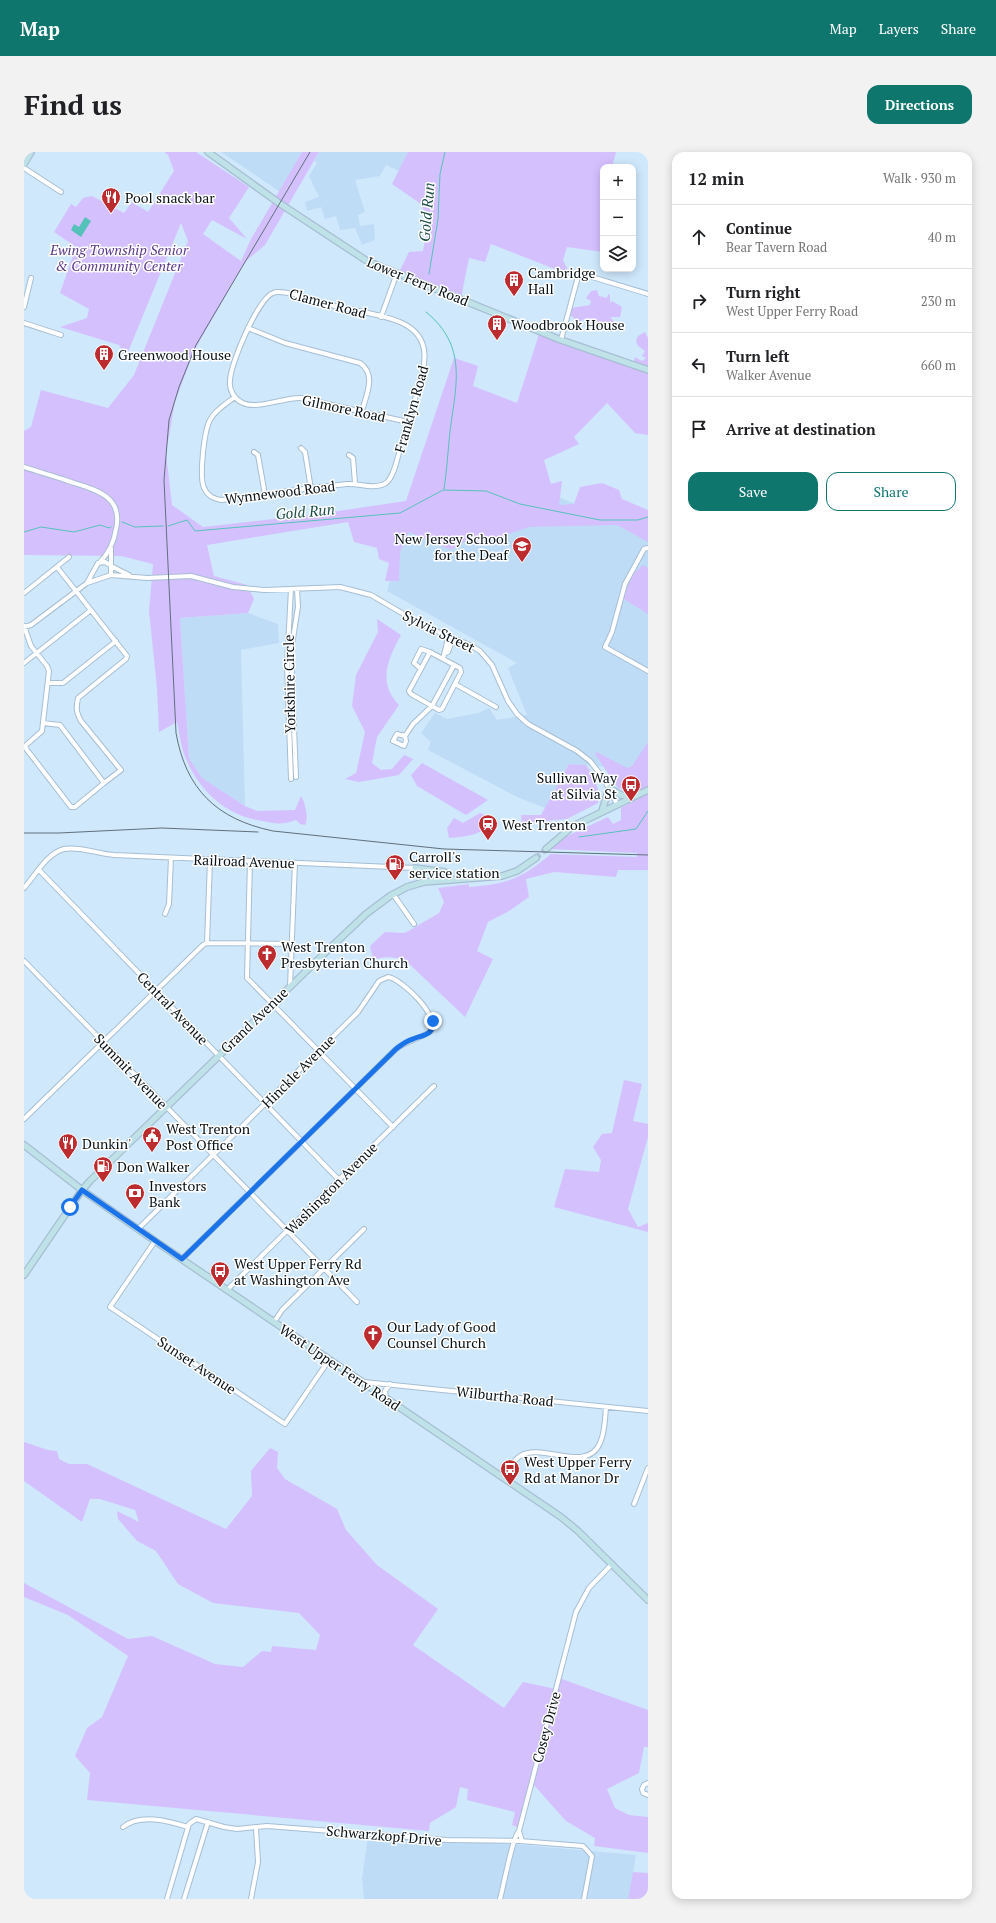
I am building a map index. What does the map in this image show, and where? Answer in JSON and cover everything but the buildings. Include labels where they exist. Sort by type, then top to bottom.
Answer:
[{"type":"main road","points":[[24,164],[31,152]]},
{"type":"main road","name":"Lower Ferry Road","points":[[208,152],[350,251],[367,261],[561,340],[648,370]]},
{"type":"main road","points":[[602,811],[609,788],[623,796],[634,796]]},
{"type":"main road","points":[[546,849],[573,826],[616,804],[648,790]]},
{"type":"main road","name":"Grand Avenue","points":[[24,1275],[82,1190],[218,1055],[354,925],[393,894],[415,884],[502,876],[518,871],[536,858]]},
{"type":"main road","points":[[415,868],[445,872],[450,880]]},
{"type":"main road","name":"West Upper Ferry Road","points":[[24,1145],[82,1190],[155,1241],[568,1523],[648,1599]]},
{"type":"street","points":[[24,168],[61,192]]},
{"type":"street","points":[[381,317],[397,273]]},
{"type":"street","points":[[561,340],[579,273],[648,294]]},
{"type":"street","points":[[24,307],[31,278]]},
{"type":"street","name":"Clamer Road","points":[[235,397],[230,386],[230,377],[248,328],[265,299],[271,293],[280,291],[381,317]]},
{"type":"street","name":"Franklyn Road","points":[[381,317],[397,321],[411,328],[419,338],[424,349],[425,368],[390,478]]},
{"type":"street","points":[[24,323],[60,335]]},
{"type":"street","points":[[248,328],[285,343],[356,361],[364,365],[370,380],[362,411]]},
{"type":"street","name":"Gilmore Road","points":[[235,397],[250,405],[288,398],[302,398],[408,422]]},
{"type":"street","name":"Wynnewood Road","points":[[235,397],[210,419],[207,428],[203,456],[203,487],[207,494],[213,498],[221,500],[355,483],[376,486],[383,484],[390,478]]},
{"type":"street","points":[[301,448],[305,452],[310,489]]},
{"type":"street","points":[[254,452],[258,455],[265,494]]},
{"type":"street","points":[[349,455],[353,458],[355,483]]},
{"type":"street","points":[[24,467],[98,490],[114,505],[118,521],[111,548],[111,575],[87,583],[77,591],[31,625],[24,627],[31,646],[47,666],[49,671],[42,731],[24,746],[71,807],[75,807],[121,770],[81,720],[77,714],[76,707],[78,698],[126,659],[126,652],[116,641],[77,591],[57,567]]},
{"type":"street","points":[[87,583],[96,565],[111,548]]},
{"type":"street","points":[[648,548],[644,550],[625,584],[612,632],[605,648],[648,671]]},
{"type":"street","points":[[24,593],[69,557]]},
{"type":"street","points":[[100,562],[105,562],[112,565],[129,576]]},
{"type":"street","points":[[94,571],[99,579]]},
{"type":"street","name":"Sylvia Street","points":[[111,575],[148,578],[191,576],[250,589],[297,589],[329,586],[358,590],[379,599],[424,626],[450,639],[470,645],[485,656],[492,665],[508,701],[516,714],[534,728],[584,756],[600,773],[616,804]]},
{"type":"street","name":"Yorkshire Circle","points":[[291,589],[287,666],[291,779]]},
{"type":"street","name":"Yorkshire Circle","points":[[296,777],[291,651],[298,607],[297,589]]},
{"type":"street","points":[[24,663],[91,610]]},
{"type":"street","points":[[443,659],[451,644],[450,639]]},
{"type":"street","points":[[48,683],[63,683],[116,641]]},
{"type":"street","points":[[421,669],[414,663],[421,649],[430,652],[460,668],[461,672],[442,709],[439,710],[410,693],[430,652]]},
{"type":"street","points":[[406,736],[415,721],[432,706],[454,665]]},
{"type":"street","points":[[454,684],[496,707]]},
{"type":"street","points":[[43,723],[60,725],[104,783]]},
{"type":"street","name":"Railroad Avenue","points":[[39,870],[56,853],[64,849],[75,849],[114,855],[415,868]]},
{"type":"street","points":[[166,914],[169,904],[171,858]]},
{"type":"street","points":[[207,943],[210,860]]},
{"type":"street","points":[[250,861],[247,978],[393,1127]]},
{"type":"street","points":[[290,986],[295,863]]},
{"type":"street","points":[[24,888],[39,870]]},
{"type":"street","name":"Central Avenue","points":[[39,870],[339,1180]]},
{"type":"street","points":[[393,894],[414,924]]},
{"type":"street","points":[[24,1119],[203,945],[207,943],[292,944]]},
{"type":"street","name":"Summit Avenue","points":[[24,961],[357,1302]]},
{"type":"street","name":"Hinckle Avenue","points":[[138,1229],[358,1012],[376,984],[382,979],[392,978],[406,988],[429,1013],[433,1021],[433,1028],[426,1035],[407,1041],[396,1049],[356,1089]]},
{"type":"street","name":"Washington Avenue","points":[[227,1290],[434,1086]]},
{"type":"street","points":[[182,1259],[356,1089]]},
{"type":"street","points":[[274,1322],[282,1310],[364,1229]]},
{"type":"street","name":"Sunset Avenue","points":[[155,1241],[110,1307],[285,1424],[329,1360]]},
{"type":"street","name":"Wilburtha Road","points":[[362,1382],[648,1411]]},
{"type":"street","points":[[380,1395],[382,1384]]},
{"type":"street","points":[[387,1399],[385,1391],[390,1384]]},
{"type":"street","points":[[503,1478],[516,1459],[528,1453],[584,1457],[595,1451],[600,1443],[606,1407]]},
{"type":"street","points":[[584,1457],[586,1465]]},
{"type":"street","points":[[634,1504],[647,1475],[648,1468]]},
{"type":"street","name":"Cosey Drive","points":[[500,1899],[511,1858],[513,1842],[519,1831],[576,1612],[589,1588],[612,1564]]},
{"type":"street","points":[[648,1783],[644,1785],[642,1789],[643,1793],[648,1795]]},
{"type":"street","points":[[123,1827],[137,1821],[157,1819],[188,1827],[166,1899]]},
{"type":"street","name":"Schwarzkopf Drive","points":[[188,1827],[191,1822],[196,1819],[224,1827],[256,1828],[268,1826],[442,1840],[522,1841],[583,1846],[592,1856],[584,1899]]},
{"type":"street","points":[[184,1899],[208,1822]]},
{"type":"street","points":[[251,1899],[258,1862],[256,1828]]},
{"type":"street","points":[[519,1831],[522,1841]]},
{"type":"shaded area","points":[[221,152],[306,152],[282,193]]},
{"type":"shaded area","points":[[319,152],[408,152],[399,171],[386,165],[380,176],[355,180],[365,212],[358,215],[360,226],[374,224],[375,240],[362,245],[355,228],[340,230],[336,216],[325,219],[321,207],[307,211],[305,202],[319,197],[309,176],[317,163],[314,161]]},
{"type":"shaded area","points":[[85,217],[91,221],[81,237],[71,230],[74,224],[79,227]]},
{"type":"shaded area","name":"New Jersey School for the Deaf","points":[[432,443],[648,535],[648,781],[635,763],[628,769],[569,764],[545,808],[517,797],[428,750],[431,742],[421,733],[435,713],[447,719],[478,713],[489,708],[497,720],[527,715],[508,668],[517,663],[387,591]]},
{"type":"shaded area","points":[[248,613],[278,624],[279,643],[241,650],[245,806],[202,778],[189,758],[180,618]]},
{"type":"shaded area","points":[[368,1836],[511,1844],[636,1855],[629,1899],[364,1899],[362,1879]]},
{"type":"green space","name":"Ewing Township Senior & Community Center","points":[[164,152],[196,152],[249,187],[229,218],[247,239],[212,220],[203,234],[241,261],[251,239],[302,152],[319,152],[265,245],[245,262],[194,351],[175,402],[166,453],[172,505],[203,527],[318,514],[406,501],[454,358],[478,366],[473,386],[517,403],[540,331],[648,370],[648,435],[635,433],[607,403],[574,437],[579,444],[544,460],[551,484],[562,481],[559,505],[574,504],[580,487],[602,483],[619,490],[622,499],[648,510],[648,542],[617,525],[529,527],[478,544],[467,540],[451,550],[409,532],[400,552],[399,581],[385,581],[389,563],[379,559],[377,548],[354,542],[348,522],[207,545],[214,576],[247,585],[254,599],[248,613],[180,618],[189,758],[202,778],[245,806],[257,811],[295,810],[301,796],[306,810],[307,819],[305,825],[300,824],[296,820],[290,822],[273,823],[257,820],[245,817],[224,807],[206,791],[192,772],[183,752],[177,722],[159,732],[157,688],[149,611],[153,564],[121,556],[24,555],[24,431],[31,427],[41,390],[108,408],[134,375],[188,241],[181,223],[126,357],[119,345],[60,327],[87,318],[89,309],[60,293],[76,247],[54,232],[71,204],[76,207],[83,198],[92,196],[124,213],[132,202],[148,212],[174,171],[168,155]]},
{"type":"green space","points":[[408,152],[616,152],[613,164],[600,164],[600,252],[567,247],[563,260],[570,275],[491,244],[485,262],[469,258],[461,298],[398,274],[409,252],[423,251],[428,222],[421,204],[392,184]]},
{"type":"green space","points":[[597,290],[599,296],[607,298],[608,294],[610,295],[610,303],[612,301],[622,307],[620,317],[610,317],[615,322],[611,327],[606,325],[602,326],[601,322],[592,321],[589,323],[584,319],[579,322],[570,315],[571,308],[590,305],[591,301],[586,298],[591,291]]},
{"type":"green space","points":[[645,332],[648,338],[648,367],[634,361],[635,357],[642,361],[646,358],[642,356],[645,351],[638,346],[636,341],[638,336]]},
{"type":"green space","points":[[643,565],[648,568],[648,614],[622,598],[634,573]]},
{"type":"green space","points":[[377,619],[401,635],[392,653],[387,670],[388,688],[399,705],[377,737],[372,763],[381,770],[392,769],[404,755],[413,759],[399,775],[359,782],[345,779],[356,773],[365,732],[352,706],[356,675],[378,632]]},
{"type":"green space","points":[[648,742],[648,787],[638,791],[618,788],[595,754],[597,752],[627,768],[632,766]]},
{"type":"green space","points":[[422,763],[488,800],[466,815],[417,786],[411,775]]},
{"type":"green space","points":[[569,764],[586,765],[598,788],[598,803],[567,819],[522,823],[521,815],[541,815]]},
{"type":"green space","points":[[648,794],[648,870],[618,870],[616,877],[554,872],[526,879],[529,897],[509,911],[488,922],[477,951],[493,959],[465,1017],[404,959],[388,957],[373,959],[370,946],[385,932],[405,933],[439,913],[444,902],[438,888],[469,884],[469,887],[482,886],[504,882],[522,875],[551,854],[637,857],[637,853],[549,849],[565,837],[608,817],[613,824],[621,820],[621,808]]},
{"type":"green space","points":[[480,813],[496,820],[485,829],[475,834],[449,838],[447,828],[454,818],[463,823]]},
{"type":"green space","points":[[624,1080],[642,1084],[633,1121],[648,1124],[648,1137],[628,1209],[638,1227],[648,1223],[648,1232],[554,1207],[565,1169],[599,1172],[601,1160],[593,1147],[602,1134],[612,1133]]},
{"type":"green space","points":[[24,1442],[48,1450],[57,1451],[59,1459],[69,1464],[87,1464],[226,1529],[252,1496],[251,1471],[270,1448],[278,1452],[277,1468],[285,1479],[337,1509],[346,1530],[377,1565],[438,1609],[413,1645],[504,1708],[523,1682],[556,1689],[559,1678],[648,1710],[648,1747],[644,1747],[639,1773],[607,1789],[615,1808],[629,1815],[648,1817],[648,1853],[594,1846],[595,1838],[566,1821],[533,1784],[520,1828],[512,1825],[515,1812],[467,1800],[468,1789],[460,1787],[456,1807],[430,1823],[429,1831],[87,1800],[90,1773],[75,1756],[87,1728],[102,1717],[128,1656],[68,1615],[24,1597],[24,1583],[128,1639],[152,1636],[215,1664],[243,1667],[262,1651],[271,1652],[272,1646],[316,1650],[320,1635],[299,1613],[213,1603],[178,1584],[156,1551],[137,1541],[118,1519],[117,1511],[139,1522],[135,1510],[100,1499],[90,1499],[82,1522],[24,1481]]},
{"type":"green space","points":[[633,1872],[648,1873],[648,1899],[628,1899]]},
{"type":"waterway","name":"Gold Run","points":[[429,274],[438,219],[440,174],[445,152]]},
{"type":"waterway","name":"Gold Run","points":[[426,312],[439,325],[448,338],[454,352],[456,367],[455,398],[444,489]]},
{"type":"waterway","name":"Gold Run","points":[[168,526],[187,520],[195,531],[400,513],[443,490],[486,491],[520,504],[600,520],[638,520],[648,517]]},
{"type":"waterway","name":"Gold Run","points":[[122,522],[135,527],[163,526]]},
{"type":"waterway","name":"Gold Run","points":[[24,532],[41,527],[74,532],[100,525],[109,528],[111,527]]},
{"type":"waterway","points":[[579,837],[636,829],[648,811]]},
{"type":"tunnel","points":[[536,858],[546,849]]},
{"type":"railway","points":[[310,152],[196,345],[179,387],[169,420],[164,480],[176,733],[187,770],[196,785],[207,798],[220,809],[253,826],[273,831],[444,849],[648,855]]},
{"type":"railway","points":[[24,833],[59,833],[162,828],[258,832]]},
{"type":"place","name":"Pool snack bar","points":[[111,214]]},
{"type":"place","name":"Cambridge Hall","points":[[514,297]]},
{"type":"place","name":"Woodbrook House","points":[[497,341]]},
{"type":"place","name":"Greenwood House","points":[[104,371]]},
{"type":"place","name":"New Jersey School for the Deaf","points":[[522,563]]},
{"type":"place","name":"Sullivan Way at Silvia St","points":[[631,802]]},
{"type":"place","name":"West Trenton","points":[[488,841]]},
{"type":"place","name":"Carroll's service station","points":[[395,881]]},
{"type":"place","name":"West Trenton Presbyterian Church","points":[[267,971]]},
{"type":"place","name":"West Trenton Post Office","points":[[152,1153]]},
{"type":"place","name":"Dunkin'","points":[[68,1160]]},
{"type":"place","name":"Don Walker","points":[[103,1183]]},
{"type":"place","name":"Investors Bank","points":[[135,1210]]},
{"type":"place","name":"West Upper Ferry Rd at Washington Ave","points":[[220,1288]]},
{"type":"place","name":"Our Lady of Good Counsel Church","points":[[373,1351]]},
{"type":"place","name":"West Upper Ferry Rd at Manor Dr","points":[[510,1486]]},
{"type":"route","points":[[70,1207],[82,1190],[182,1259],[396,1049],[407,1041],[429,1033],[433,1028],[433,1021]]}]
